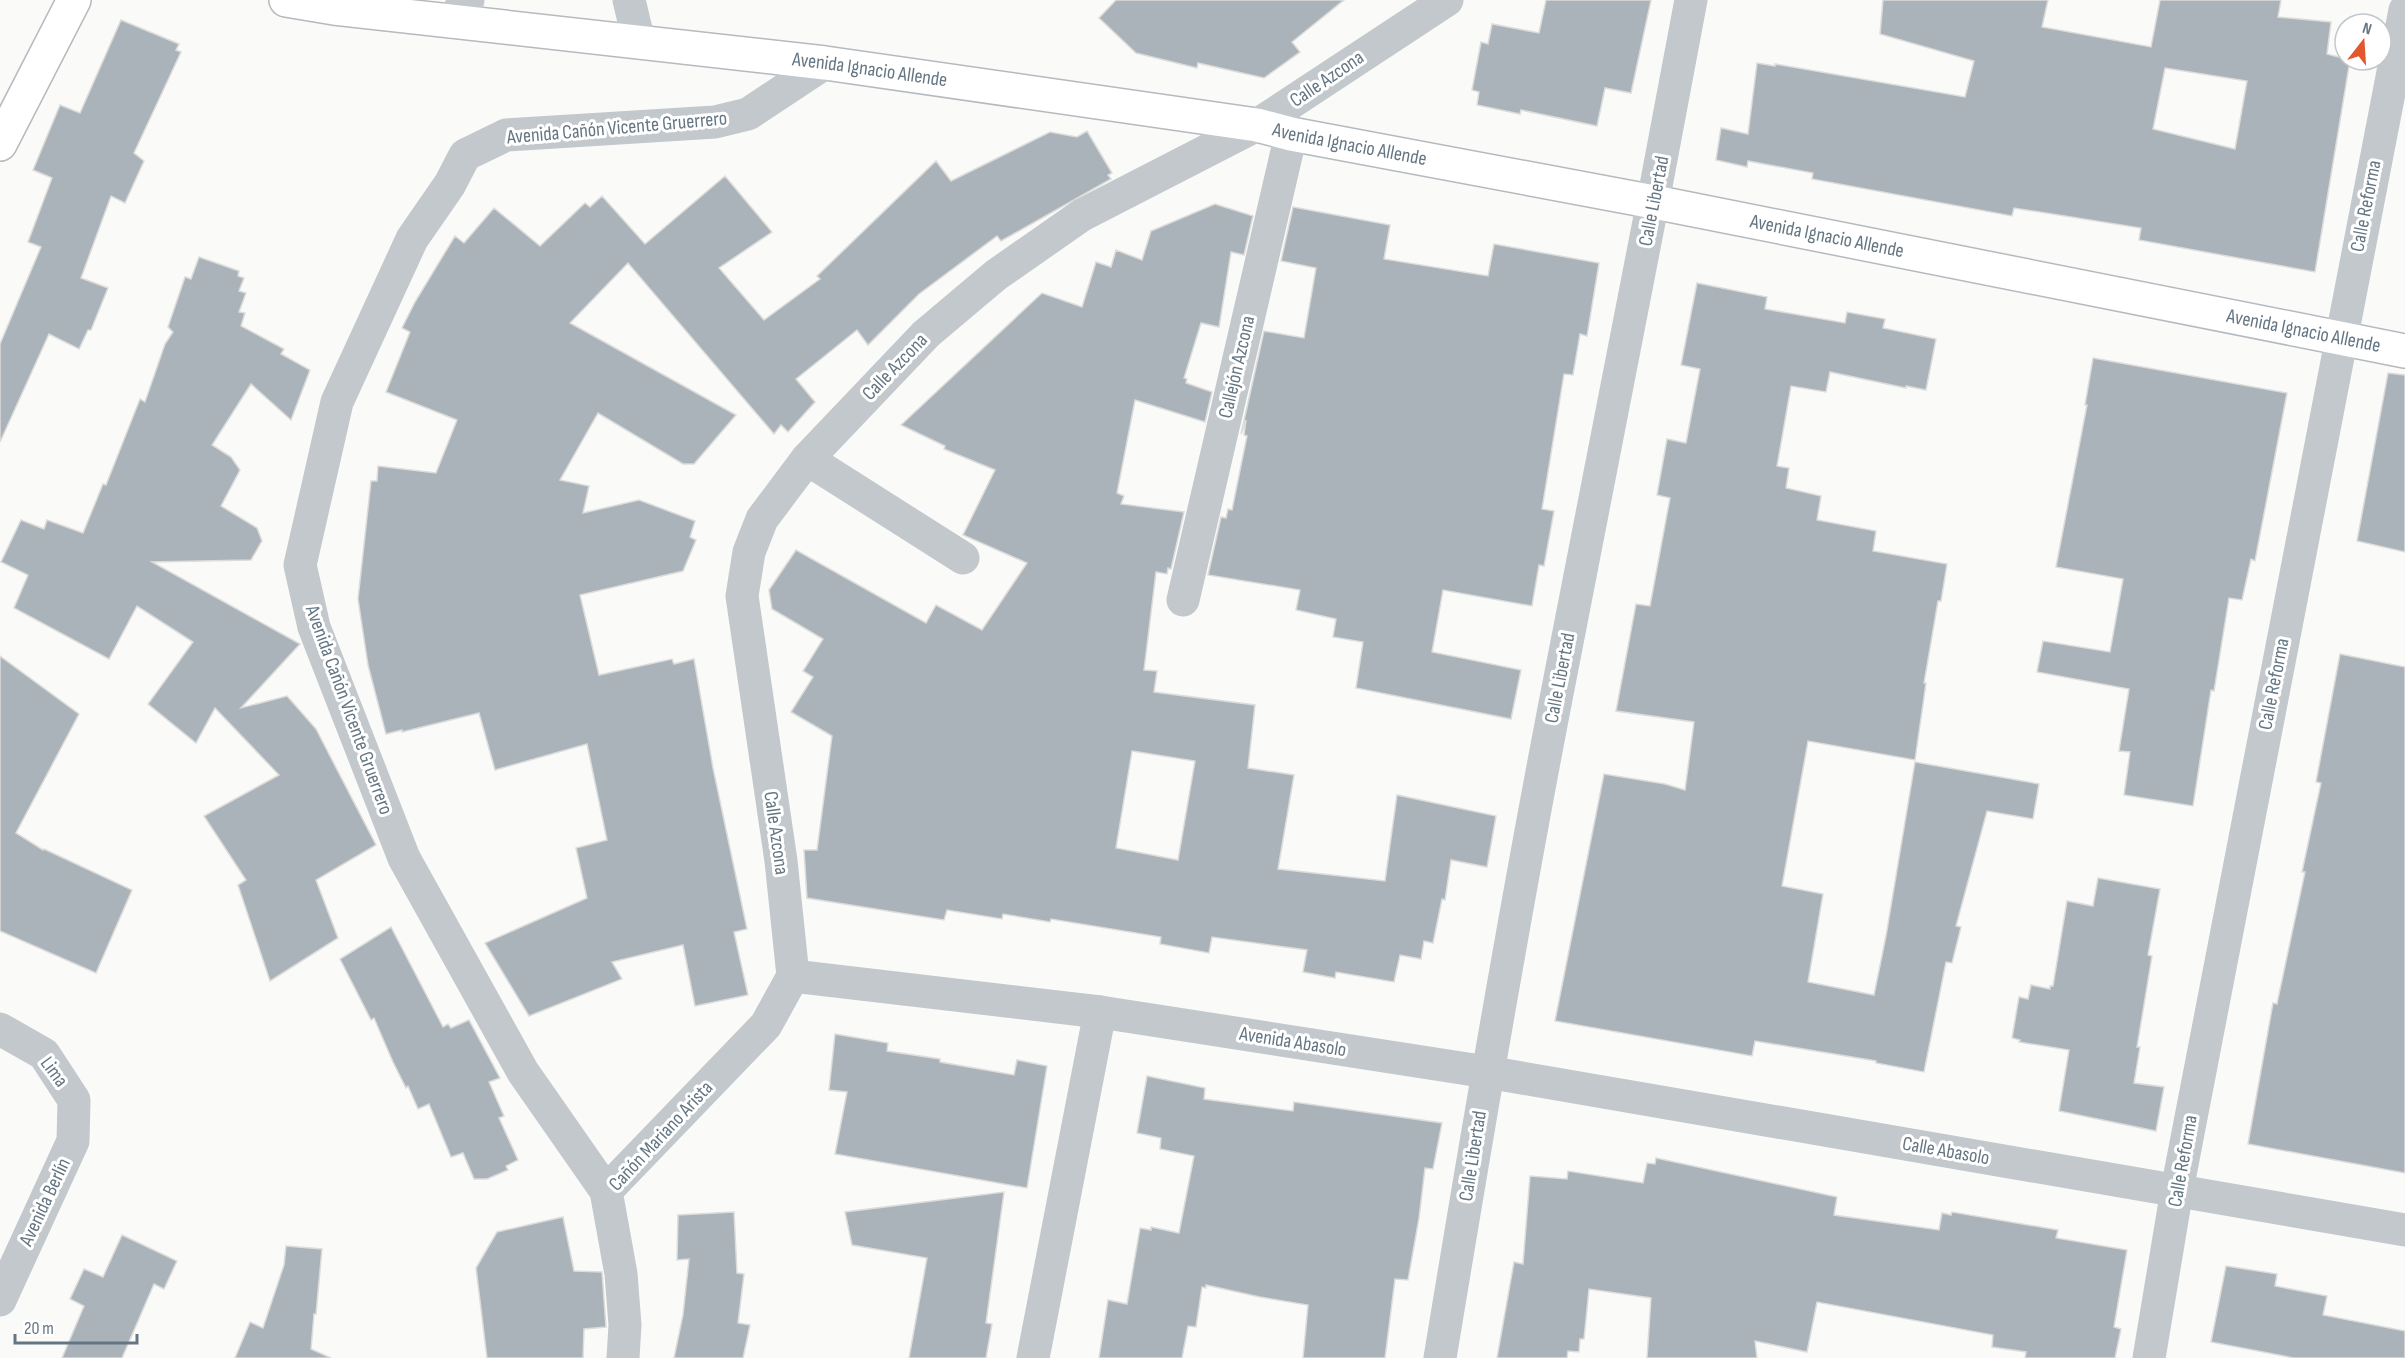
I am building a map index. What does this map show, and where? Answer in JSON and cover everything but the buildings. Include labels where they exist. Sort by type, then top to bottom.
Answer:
[{"type":"main road","points":[[0,144],[74,0]]},
{"type":"main road","name":"Avenida Ignacio Allende","points":[[286,0],[459,11],[639,42],[825,63],[1257,126],[2405,351]]},
{"type":"street","points":[[629,0],[639,42]]},
{"type":"street","name":"Calle Azcona","points":[[793,976],[781,861],[742,596],[750,552],[762,519],[807,459],[926,334],[996,275],[1082,215],[1257,126],[1447,0]]},
{"type":"street","name":"Calle Libertad","points":[[1440,1358],[1487,1072],[1561,669],[1654,202],[1691,0]]},
{"type":"street","name":"Calle Reforma","points":[[2149,1358],[2177,1190],[2405,10]]},
{"type":"street","name":"Avenida Cañón Vicente Gruerrero","points":[[606,1191],[523,1072],[404,858],[314,627],[300,565],[337,402],[412,238],[450,184],[465,154],[506,135],[715,122],[737,117],[748,114],[825,63]]},
{"type":"street","name":"Callejón Azcona","points":[[1183,600],[1291,134]]},
{"type":"street","points":[[807,459],[963,558]]},
{"type":"street","name":"Cañón Mariano Arista","points":[[622,1358],[625,1325],[621,1274],[606,1191],[766,1025],[793,976]]},
{"type":"street","name":"Avenida Abasolo","points":[[793,976],[1100,1012],[1487,1072]]},
{"type":"street","points":[[1033,1358],[1100,1012]]},
{"type":"street","name":"Lima","points":[[0,1029],[44,1054],[74,1100]]},
{"type":"street","name":"Calle Abasolo","points":[[1487,1072],[2405,1230]]},
{"type":"street","name":"Avenida Berlín","points":[[0,1300],[73,1141],[74,1100]]}]
